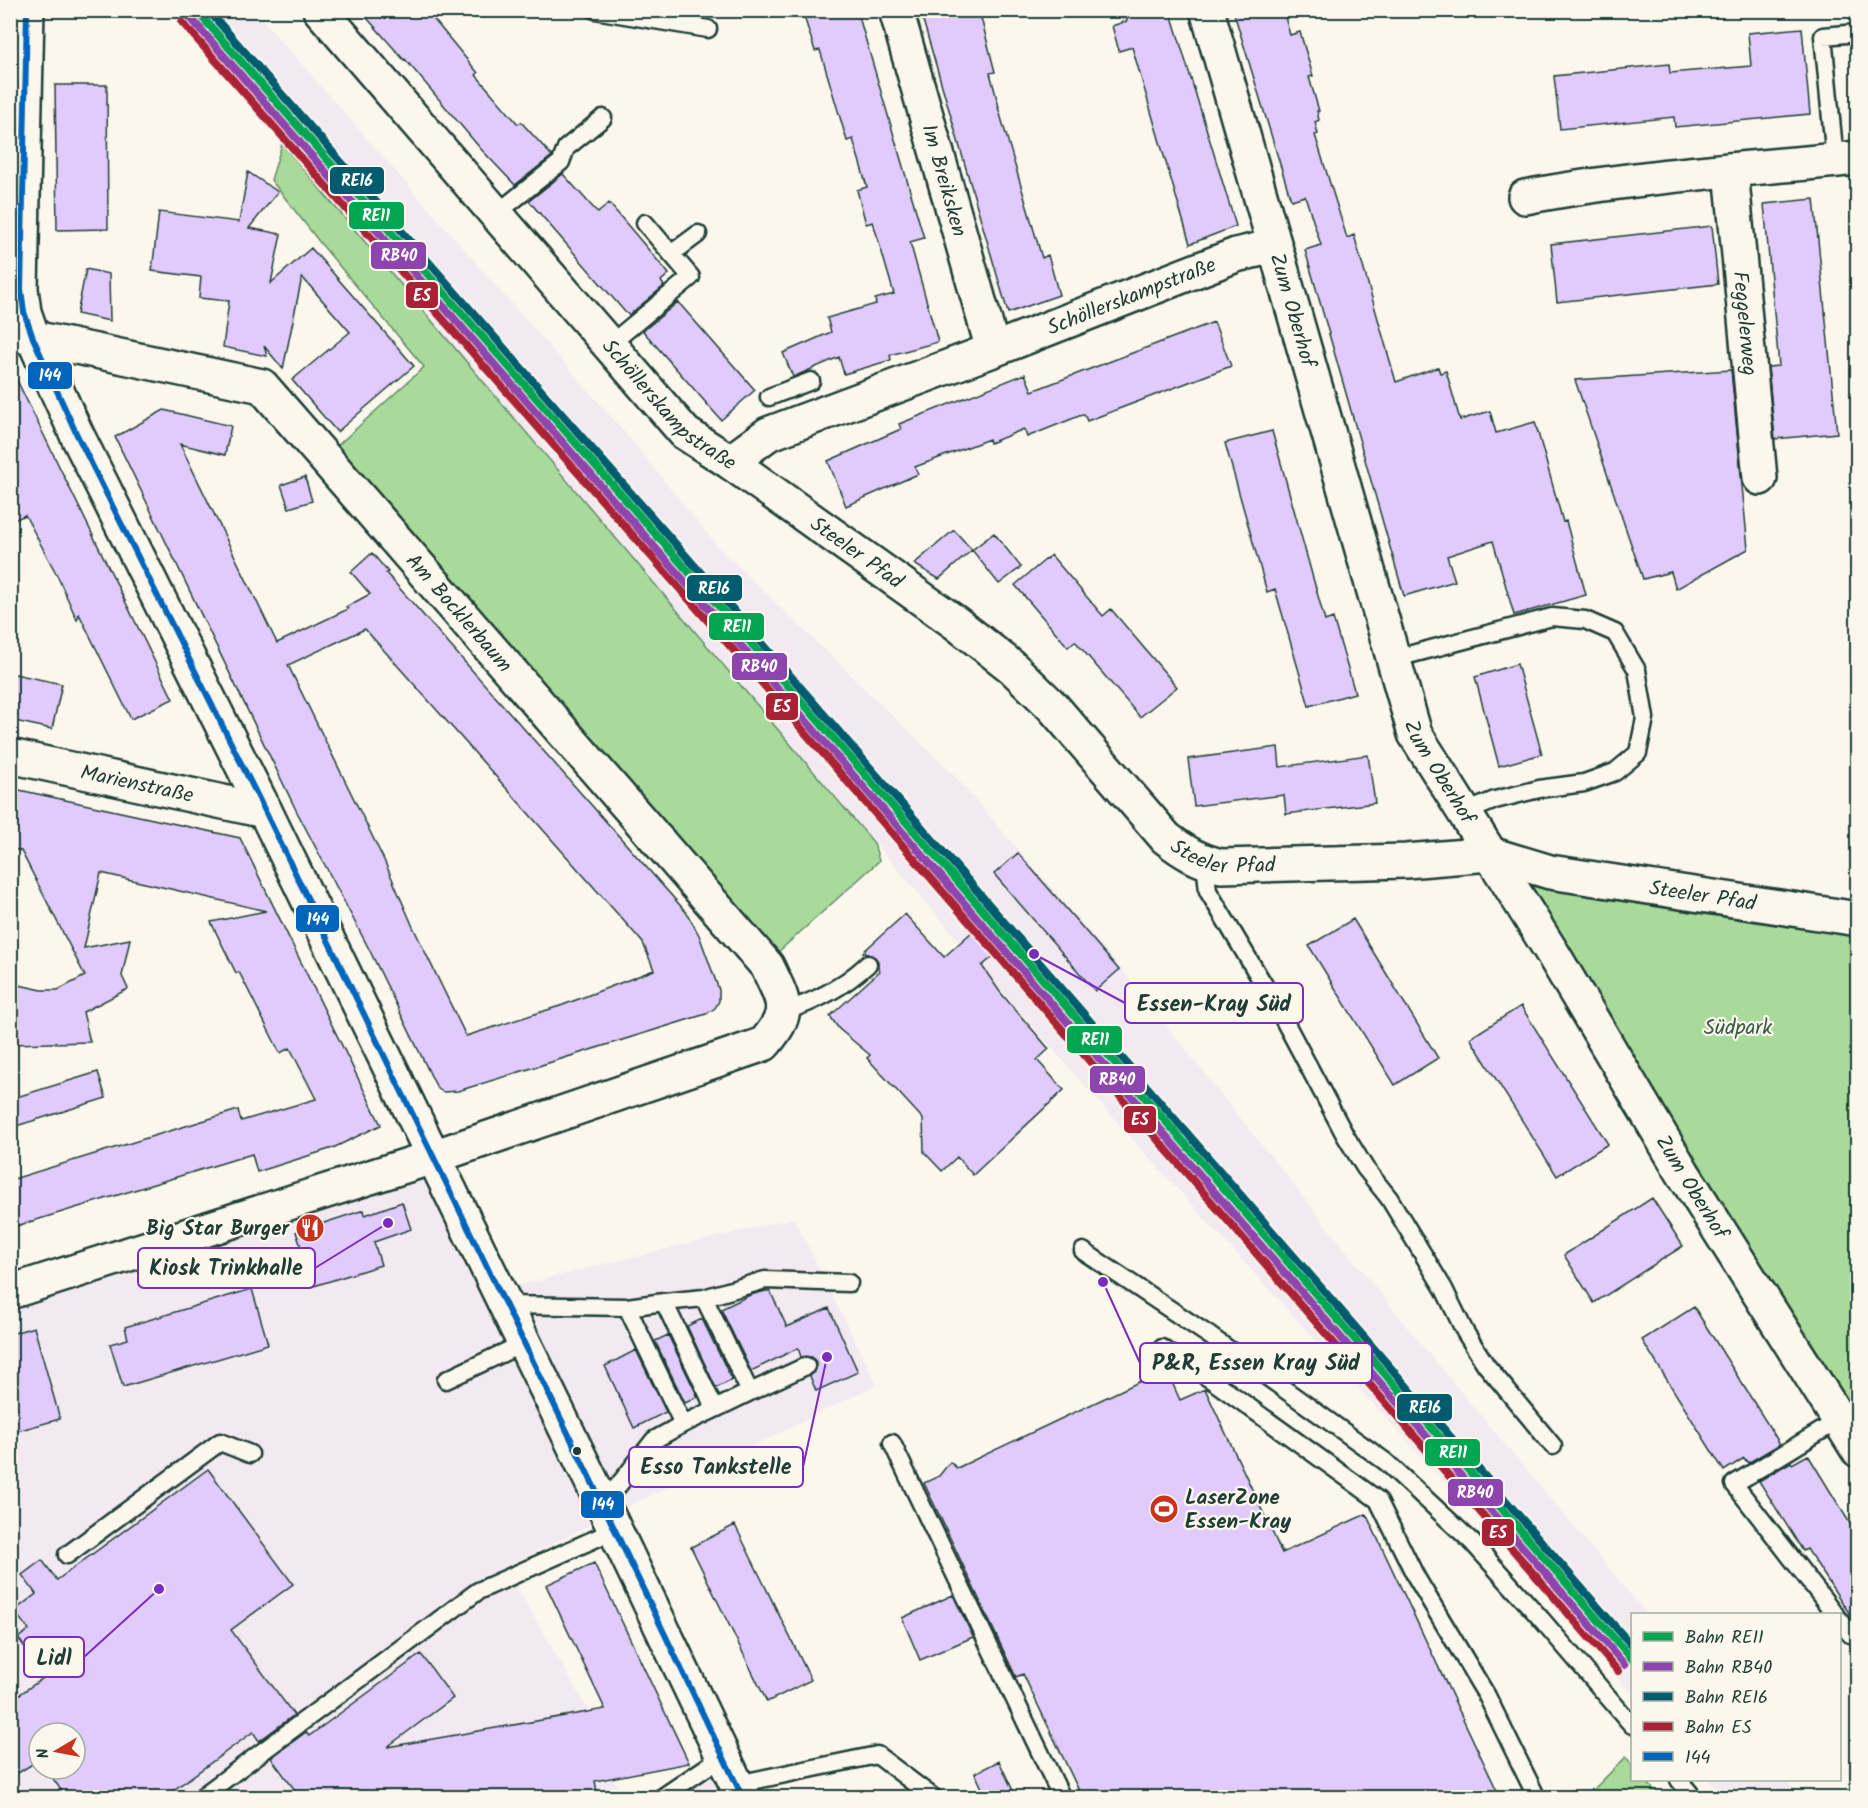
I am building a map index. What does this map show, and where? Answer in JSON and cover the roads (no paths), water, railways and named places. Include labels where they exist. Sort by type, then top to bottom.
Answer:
[{"type":"street","points":[[27,10],[22,335],[77,435],[265,811],[734,1779]]},
{"type":"street","name":"Schöllerskampstraße","points":[[320,10],[685,433],[730,462],[768,434],[816,392],[993,350],[1236,255],[1274,246]]},
{"type":"street","name":"Im Breiksken","points":[[896,10],[993,350]]},
{"type":"street","name":"Zum Oberhof","points":[[1207,10],[1415,734],[1553,954],[1683,1173],[1857,1450]]},
{"type":"street","points":[[1525,197],[1569,188],[1846,159]]},
{"type":"street","name":"Feggelerweg","points":[[1731,170],[1760,478]]},
{"type":"street","name":"Am Bocklerbaum","points":[[22,335],[262,386],[767,966],[784,1011]]},
{"type":"street","name":"Steeler Pfad","points":[[730,462],[956,624],[1012,667],[1053,707],[1166,838],[1186,854],[1205,862],[1221,866],[1406,861],[1490,854],[1550,872],[1857,919]]},
{"type":"street","name":"Marienstraße","points":[[10,756],[265,811]]},
{"type":"street","points":[[10,1292],[433,1157],[764,1044],[779,1026],[784,1011]]},
{"type":"lane","points":[[595,10],[708,29]]},
{"type":"lane","points":[[1846,159],[1823,36],[1857,33]]},
{"type":"lane","points":[[496,214],[561,162],[566,148],[603,118]]},
{"type":"lane","points":[[609,345],[691,277],[645,223]]},
{"type":"lane","points":[[671,254],[698,234]]},
{"type":"lane","points":[[770,397],[816,392]]},
{"type":"lane","points":[[1393,659],[1552,617],[1586,620],[1615,633],[1637,670],[1645,718],[1638,753],[1616,772],[1584,783],[1539,789],[1495,800],[1464,813]]},
{"type":"lane","points":[[1205,862],[1208,891],[1276,1005],[1345,1135],[1365,1168],[1389,1198],[1444,1289],[1465,1332],[1486,1365],[1553,1446]]},
{"type":"lane","points":[[784,1011],[806,1005],[852,979],[868,964]]},
{"type":"lane","points":[[1083,1251],[1209,1335],[1386,1462],[1472,1542],[1631,1724]]},
{"type":"lane","points":[[505,1305],[627,1306],[704,1298],[765,1280],[849,1283]]},
{"type":"lane","points":[[704,1298],[750,1392]]},
{"type":"lane","points":[[664,1302],[715,1408]]},
{"type":"lane","points":[[627,1306],[683,1424]]},
{"type":"lane","points":[[446,1380],[524,1343]]},
{"type":"lane","points":[[1162,1348],[1213,1381],[1378,1500],[1416,1577],[1487,1696],[1537,1797]]},
{"type":"lane","points":[[200,1797],[478,1591],[609,1517],[654,1440],[715,1408],[806,1366]]},
{"type":"lane","points":[[1834,1613],[1734,1484],[1839,1420]]},
{"type":"lane","points":[[67,1555],[220,1442],[250,1454]]},
{"type":"lane","points":[[892,1443],[1062,1797]]},
{"type":"lane","points":[[1841,1623],[1850,1634]]},
{"type":"lane","points":[[661,1797],[734,1779],[877,1755],[934,1797]]},
{"type":"lane","points":[[1681,1781],[1694,1797]]},
{"type":"rail line","name":"RE11","points":[[196,10],[737,627],[1631,1658]]},
{"type":"rail line","name":"RE16","points":[[208,10],[743,621],[1631,1645]]},
{"type":"rail line","name":"RB40","points":[[189,16],[730,633],[1625,1665]]},
{"type":"rail line","name":"ES","points":[[182,22],[723,638],[1618,1671]]},
{"type":"place","name":"Essen-Kray Süd","points":[[1034,954]]},
{"type":"place","name":"Kiosk Trinkhalle","points":[[388,1223]]},
{"type":"place","name":"Big Star Burger","points":[[310,1228]]},
{"type":"place","name":"P&R, Essen Kray Süd","points":[[1103,1282]]},
{"type":"place","name":"Esso Tankstelle","points":[[827,1357]]},
{"type":"place","name":"LaserZone Essen-Kray","points":[[1164,1509]]},
{"type":"place","name":"Lidl","points":[[159,1589]]},
{"type":"park label","name":"Südpark","points":[[1738,1027]]}]
